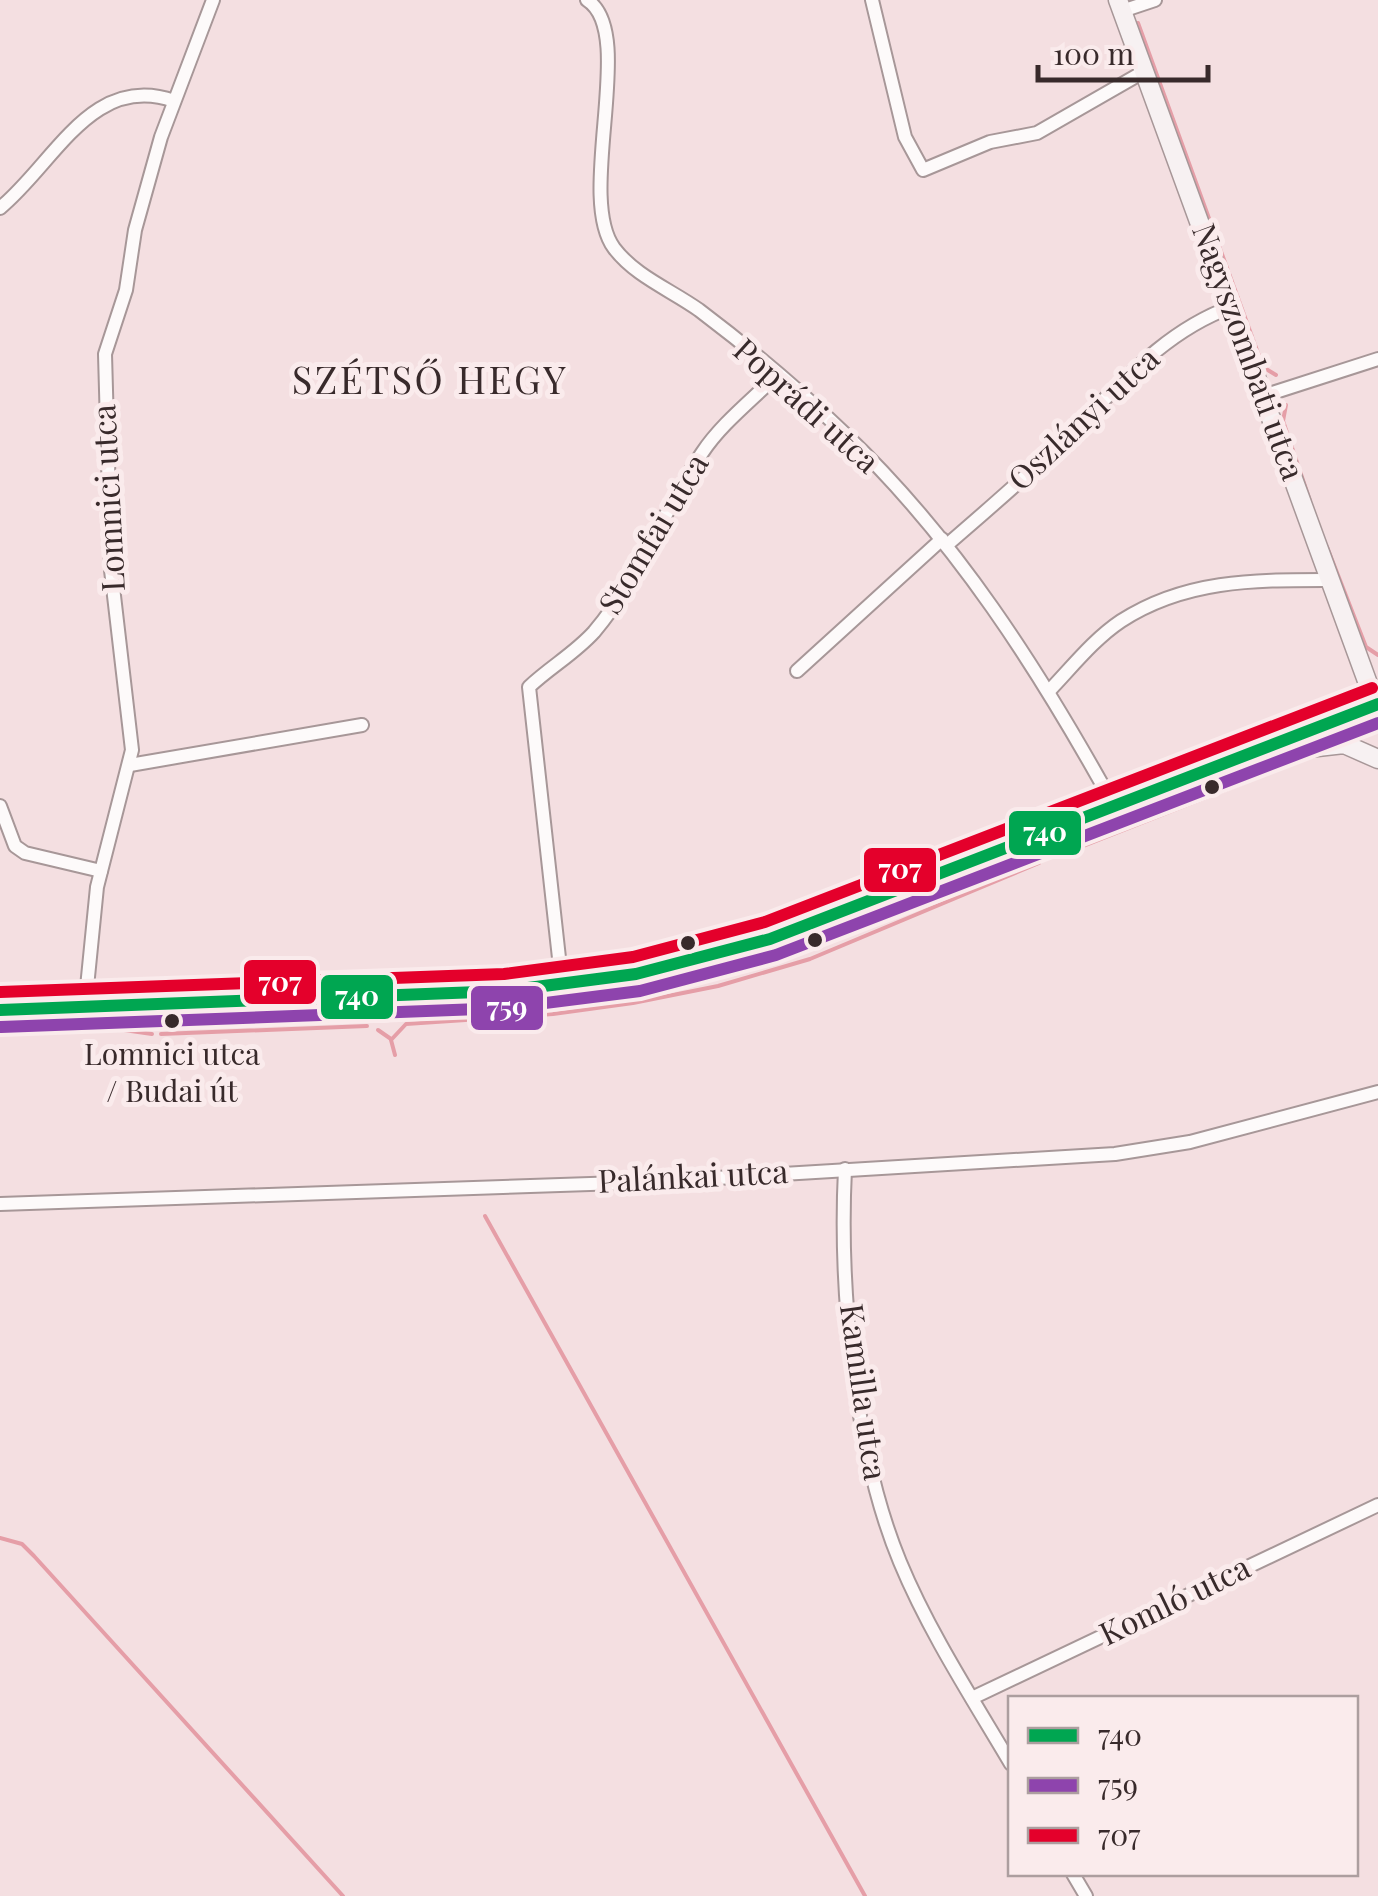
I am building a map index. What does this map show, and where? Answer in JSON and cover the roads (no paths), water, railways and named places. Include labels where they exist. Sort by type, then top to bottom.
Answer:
[{"type":"main road","points":[[0,1010],[562,986],[636,974],[770,939],[1112,804],[1377,707]]},
{"type":"street","name":"Lomnici utca","points":[[85,1007],[101,871],[130,764],[130,706],[111,570],[103,369],[126,290],[142,204],[174,101],[213,0]]},
{"type":"street","name":"Poprádi utca","points":[[587,0],[598,10],[606,42],[601,198],[608,238],[630,266],[698,310],[844,434],[945,542],[1049,690],[1112,804]]},
{"type":"street","points":[[872,0],[905,137],[923,170],[990,142],[1037,134],[1145,71]]},
{"type":"street","points":[[1120,6],[1155,0]]},
{"type":"street","name":"Nagyszombati utca","points":[[1120,6],[1377,707]]},
{"type":"street","points":[[0,208],[79,126],[118,96],[150,94],[174,101]]},
{"type":"street","name":"Oszlányi utca","points":[[797,671],[1066,438],[1147,357],[1192,325],[1231,307]]},
{"type":"street","points":[[1264,396],[1378,359]]},
{"type":"street","name":"Stomfai utca","points":[[562,986],[529,687],[564,662],[597,628],[646,560],[658,528],[705,448],[777,375]]},
{"type":"street","points":[[1049,690],[1120,622],[1180,593],[1241,580],[1330,580]]},
{"type":"street","points":[[130,764],[362,725]]},
{"type":"street","points":[[1238,756],[1336,744],[1359,747],[1378,759]]},
{"type":"street","points":[[0,806],[15,846],[25,853],[101,871]]},
{"type":"street","name":"Palánkai utca","points":[[0,1204],[650,1182],[1158,1148],[1378,1092]]},
{"type":"street","name":"Kamilla utca","points":[[844,1169],[854,1376],[874,1490],[911,1587],[1008,1761]]},
{"type":"street","name":"Komló utca","points":[[972,1698],[1378,1505]]},
{"type":"waterway","points":[[1138,23],[1263,367],[1276,375]]},
{"type":"waterway","points":[[1286,405],[1283,421],[1310,501]]},
{"type":"waterway","points":[[1327,547],[1366,647],[1378,655]]},
{"type":"waterway","points":[[1058,856],[1243,783]]},
{"type":"waterway","points":[[395,1055],[391,1040],[406,1024],[553,1014],[633,1003],[718,986],[810,959],[1039,863]]},
{"type":"waterway","points":[[161,1034],[367,1026]]},
{"type":"waterway","points":[[103,1027],[152,1034]]},
{"type":"waterway","points":[[378,1030],[391,1039]]},
{"type":"waterway","points":[[485,1216],[865,1896]]},
{"type":"waterway","points":[[0,1538],[22,1544],[34,1556],[343,1896]]},
{"type":"place","name":"Lomnici utca / Budai út","points":[[172,1021]]},
{"type":"district","name":"SZÉTSŐ HEGY","points":[[430,381]]}]
